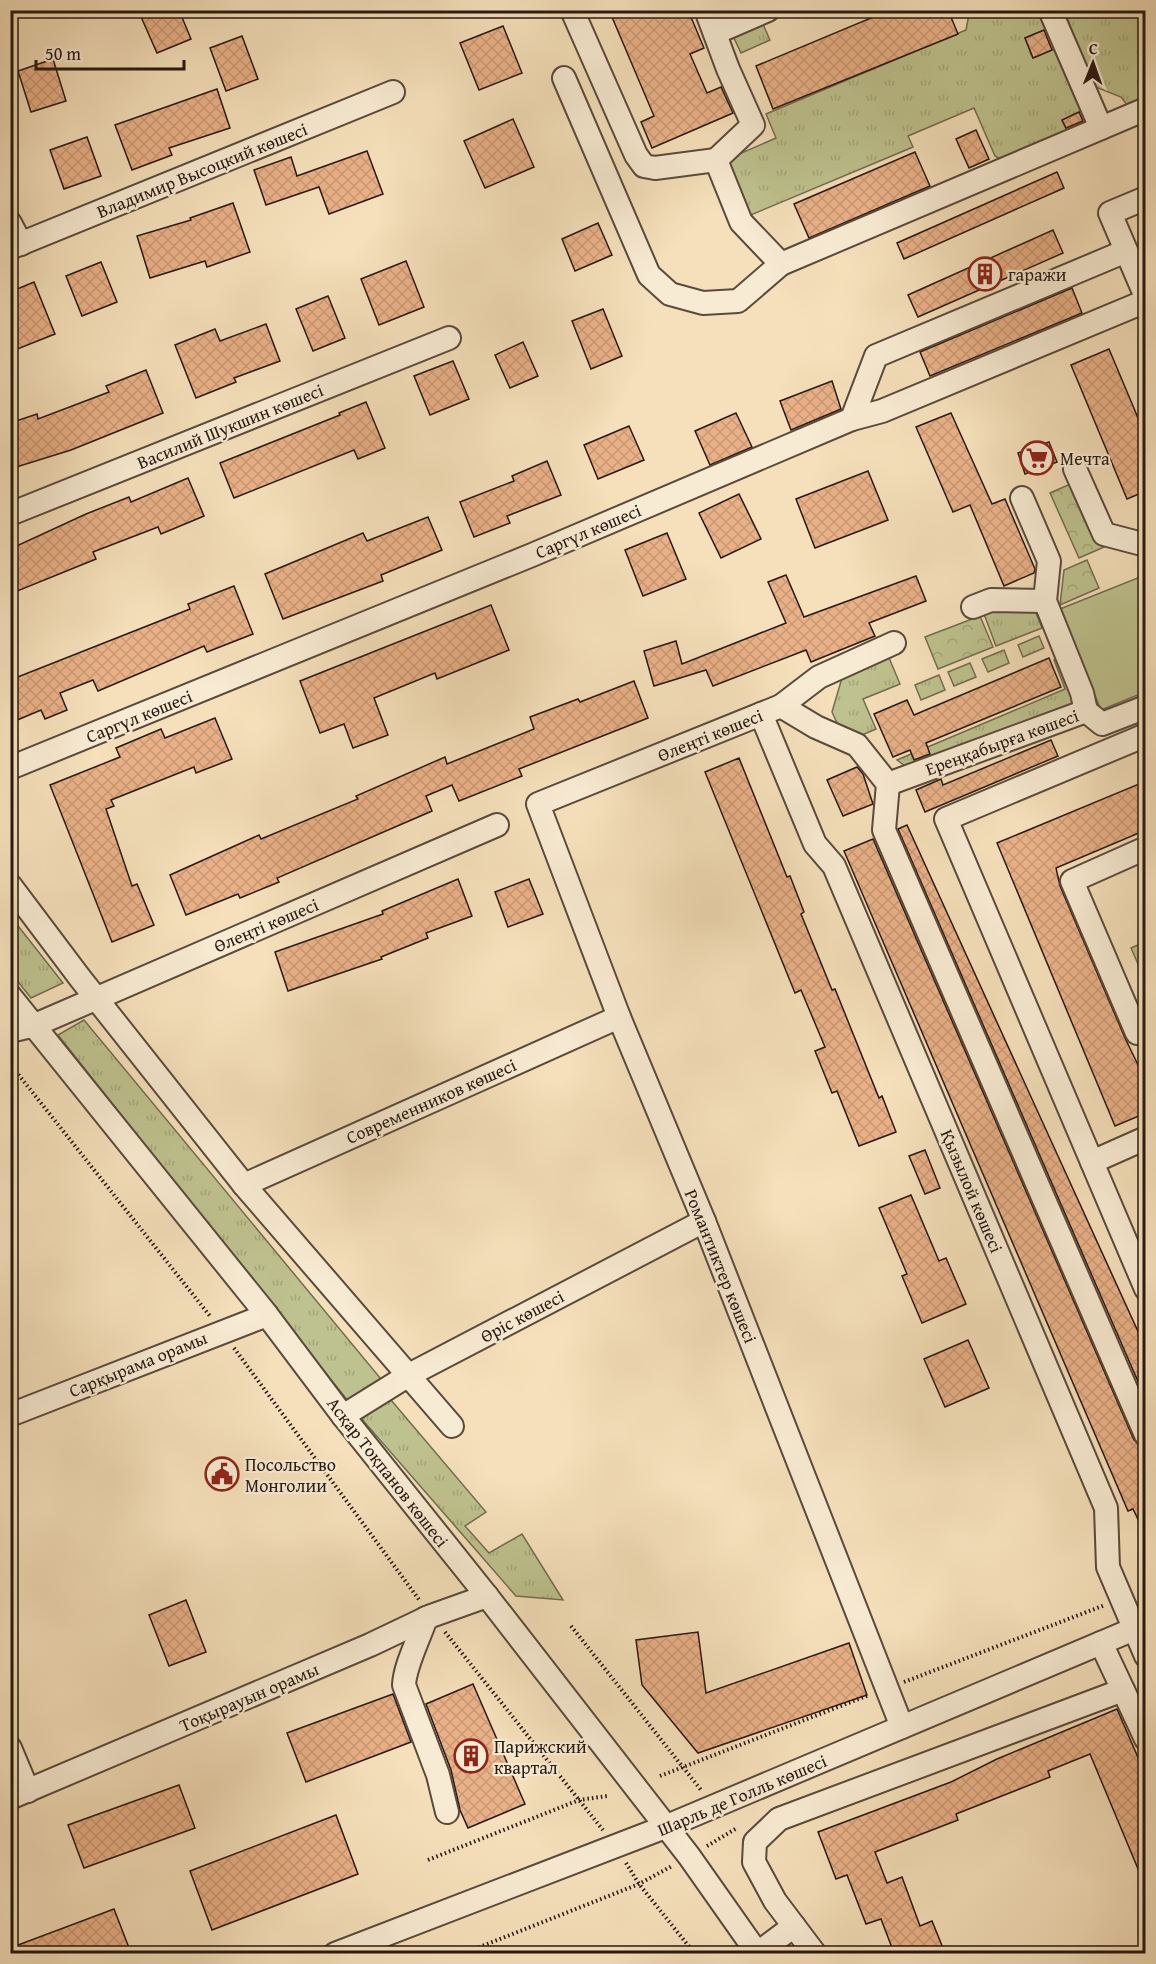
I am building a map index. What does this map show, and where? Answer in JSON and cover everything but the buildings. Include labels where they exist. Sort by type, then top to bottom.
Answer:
[{"type":"street","points":[[572,10],[636,155],[644,166],[655,168],[716,160],[753,125],[728,69],[706,10]]},
{"type":"street","points":[[715,33],[768,10]]},
{"type":"street","points":[[1050,10],[1101,128]]},
{"type":"street","points":[[564,78],[649,274],[670,294],[703,303],[738,301],[781,264],[1146,109]]},
{"type":"street","name":"Владимир Высоцкий көшесі","points":[[16,246],[393,92]]},
{"type":"street","points":[[716,160],[741,222],[781,264]]},
{"type":"street","points":[[1146,198],[1110,213],[1146,299]]},
{"type":"street","points":[[10,223],[16,246]]},
{"type":"street","points":[[852,419],[876,356],[1126,251]]},
{"type":"street","name":"Саргүл көшесі","points":[[10,768],[532,555],[852,419],[882,411],[1146,299]]},
{"type":"street","name":"Василий Шукшин көшесі","points":[[10,514],[449,338]]},
{"type":"street","points":[[1075,469],[1104,534],[1146,545]]},
{"type":"street","points":[[1022,498],[1049,561],[1045,601],[1082,693],[1086,711]]},
{"type":"street","points":[[973,607],[991,600],[1045,601]]},
{"type":"street","name":"Өлеңті көшесі","points":[[538,804],[771,710],[829,672],[894,643]]},
{"type":"street","name":"Ереңқабырға көшесі","points":[[888,784],[1086,711],[1102,724],[1146,707]]},
{"type":"street","points":[[771,710],[857,746],[888,784],[884,830],[1146,1435]]},
{"type":"street","name":"Қызылой көшесі","points":[[771,710],[781,763],[815,844],[834,866],[1106,1508],[1108,1567],[1140,1626],[1146,1656]]},
{"type":"street","points":[[1146,735],[946,819],[1146,1289]]},
{"type":"street","name":"Романтиктер көшесі","points":[[538,804],[619,1017],[704,1221],[902,1727]]},
{"type":"street","name":"Өлеңті көшесі","points":[[10,1030],[35,1025],[497,825]]},
{"type":"street","points":[[1146,848],[1072,881],[1137,1033],[1146,1029]]},
{"type":"street","points":[[10,885],[244,1185],[452,1426]]},
{"type":"street","name":"Асқар Тоқпанов көшесі","points":[[10,996],[267,1315],[343,1416],[487,1596],[665,1827],[758,1953]]},
{"type":"street","name":"Современников көшесі","points":[[244,1185],[619,1017]]},
{"type":"street","points":[[1092,1162],[1146,1138]]},
{"type":"street","name":"Өріс көшесі","points":[[343,1416],[409,1376],[704,1221]]},
{"type":"street","name":"Сарқырама орамы","points":[[10,1415],[222,1330],[267,1315]]},
{"type":"street","name":"Тоқырауын орамы","points":[[19,1795],[428,1617],[487,1596]]},
{"type":"street","points":[[428,1617],[413,1656],[404,1672],[404,1685],[438,1775],[447,1812]]},
{"type":"street","name":"Шарль де Голль көшесі","points":[[334,1953],[665,1827],[1140,1626]]},
{"type":"street","points":[[1101,1643],[1146,1739]]},
{"type":"street","points":[[815,1953],[775,1901],[754,1862],[754,1842],[779,1819],[1123,1690]]},
{"type":"street","points":[[10,1748],[19,1795]]},
{"type":"street","points":[[758,1953],[794,1926]]},
{"type":"path","points":[[10,1064],[222,1330],[428,1617],[616,1846],[639,1884],[695,1953]]},
{"type":"path","points":[[571,1626],[714,1807],[754,1842]]},
{"type":"path","points":[[428,1860],[579,1800],[607,1796]]},
{"type":"path","points":[[462,1953],[639,1884]]},
{"type":"green space","points":[[977,11],[1043,11],[1050,28],[1025,38],[1033,58],[1058,47],[1085,109],[1062,120],[1069,135],[1000,159],[995,156],[974,108],[908,136],[913,147],[746,217],[723,161],[776,138],[766,114],[966,30],[969,14]]},
{"type":"green space","points":[[1060,11],[1145,11],[1145,103],[1131,110],[1121,97],[1093,86]]},
{"type":"green space","points":[[762,22],[770,40],[741,53],[733,36]]},
{"type":"green space","points":[[1075,482],[1104,547],[1079,558],[1050,493]]},
{"type":"green space","points":[[1087,560],[1099,588],[1060,605],[1064,570]]},
{"type":"green space","points":[[1145,575],[1145,692],[1101,710],[1060,609]]},
{"type":"green space","points":[[1034,608],[1042,628],[996,646],[984,614],[999,609]]},
{"type":"green space","points":[[980,616],[993,647],[938,669],[925,637]]},
{"type":"green space","points":[[1039,636],[1044,648],[1023,657],[1018,645]]},
{"type":"green space","points":[[1004,650],[1009,663],[988,672],[982,659]]},
{"type":"green space","points":[[887,653],[900,684],[863,699],[876,729],[855,738],[843,736],[832,712],[844,671]]},
{"type":"green space","points":[[1061,657],[1074,704],[916,774],[897,760],[1065,689],[1054,660]]},
{"type":"green space","points":[[970,663],[976,677],[954,686],[948,672]]},
{"type":"green space","points":[[939,675],[945,690],[921,700],[915,685]]},
{"type":"green space","points":[[11,917],[63,983],[31,998],[11,973]]},
{"type":"green space","points":[[1145,942],[1145,980],[1131,948]]},
{"type":"green space","points":[[84,1020],[381,1379],[348,1401],[58,1035]]},
{"type":"green space","points":[[391,1400],[486,1512],[465,1526],[489,1553],[522,1534],[563,1600],[516,1596],[360,1417]]},
{"type":"place","name":"гаражи","points":[[985,274]]},
{"type":"place","name":"Мечта","points":[[1037,458]]},
{"type":"place","name":"Посольство Монголии","points":[[222,1474]]},
{"type":"place","name":"Парижский квартал","points":[[471,1756]]}]
